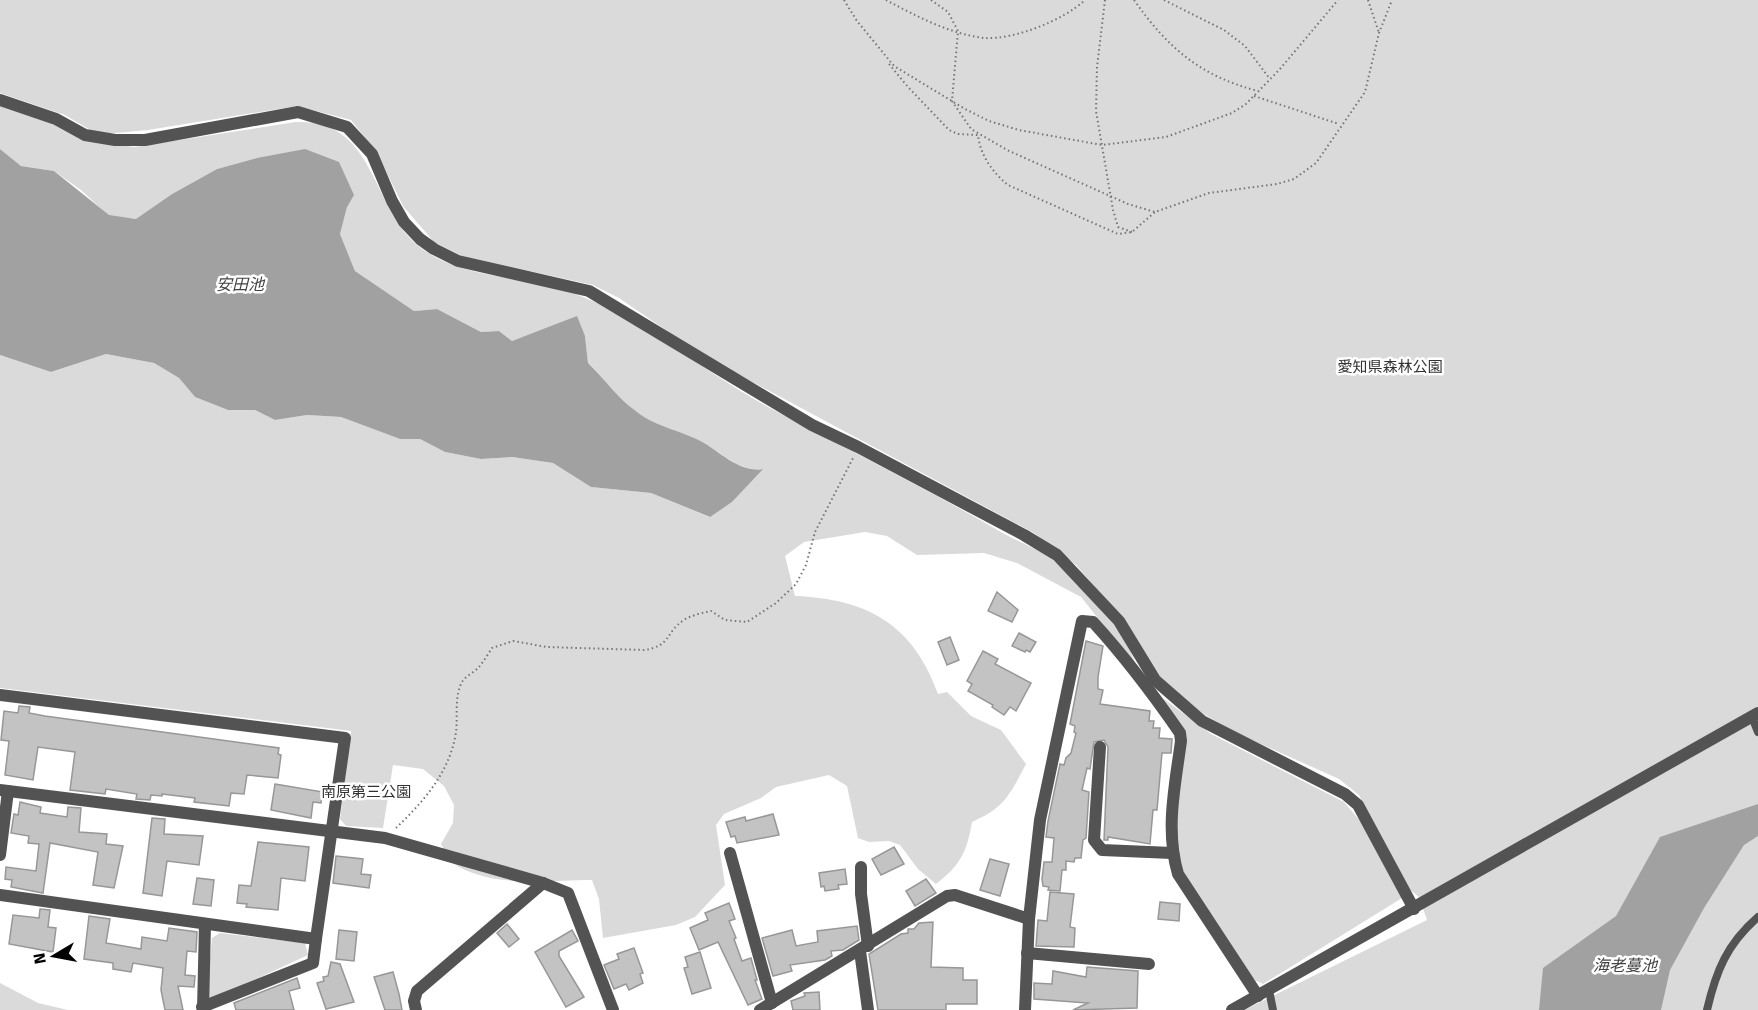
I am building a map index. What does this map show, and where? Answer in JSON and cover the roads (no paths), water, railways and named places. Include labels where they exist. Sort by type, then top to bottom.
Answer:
[{"type":"street","points":[[0,100],[56,118],[85,135],[114,140],[145,140],[298,112],[347,127],[372,154],[392,201],[404,222],[420,239],[434,249],[458,261],[589,291],[812,425],[1024,535],[1057,555],[1119,621],[1179,733],[1181,741],[1170,826],[1172,853],[1178,874],[1263,993]]},
{"type":"street","points":[[1025,1010],[1029,919],[1040,820],[1082,621],[1093,622],[1151,683],[1202,721],[1345,794],[1358,806],[1414,909]]},
{"type":"street","points":[[0,695],[345,738],[313,963],[202,1009],[205,924]]},
{"type":"street","points":[[1232,1010],[1755,715]]},
{"type":"street","points":[[1100,747],[1094,840],[1102,850],[1172,853]]},
{"type":"street","points":[[0,855],[4,791],[331,829],[385,838],[568,892],[613,1010]]},
{"type":"street","points":[[730,853],[772,1006],[947,896],[955,895],[1029,919]]},
{"type":"street","points":[[861,867],[868,1010]]},
{"type":"street","points":[[416,1010],[414,1001],[417,991],[543,883]]},
{"type":"street","points":[[0,894],[316,939]]},
{"type":"street","points":[[1027,953],[1149,964]]},
{"type":"lane","points":[[1755,715],[1758,732]]},
{"type":"lane","points":[[1707,1010],[1715,975],[1723,960],[1743,930],[1758,917]]},
{"type":"lane","points":[[1263,993],[1273,1010]]},
{"type":"water","name":"安田池","points":[[0,149],[21,166],[54,171],[109,215],[136,219],[172,194],[217,169],[257,158],[305,149],[339,162],[354,195],[347,207],[340,234],[355,271],[414,311],[437,309],[481,332],[499,331],[512,341],[577,316],[585,336],[588,363],[630,407],[644,417],[704,443],[739,465],[763,469],[732,502],[710,517],[651,493],[591,487],[553,463],[512,457],[481,459],[445,452],[420,439],[400,439],[341,417],[307,415],[275,420],[255,410],[228,410],[195,397],[179,378],[154,363],[106,354],[51,372],[0,355]]},
{"type":"water","name":"海老蔓池","points":[[1758,804],[1758,836],[1744,845],[1704,908],[1670,970],[1661,1010],[1539,1010],[1543,968],[1616,916],[1660,837]]},
{"type":"park label","name":"愛知県森林公園","points":[[1390,367]]},
{"type":"park label","name":"南原第三公園","points":[[366,792]]}]
